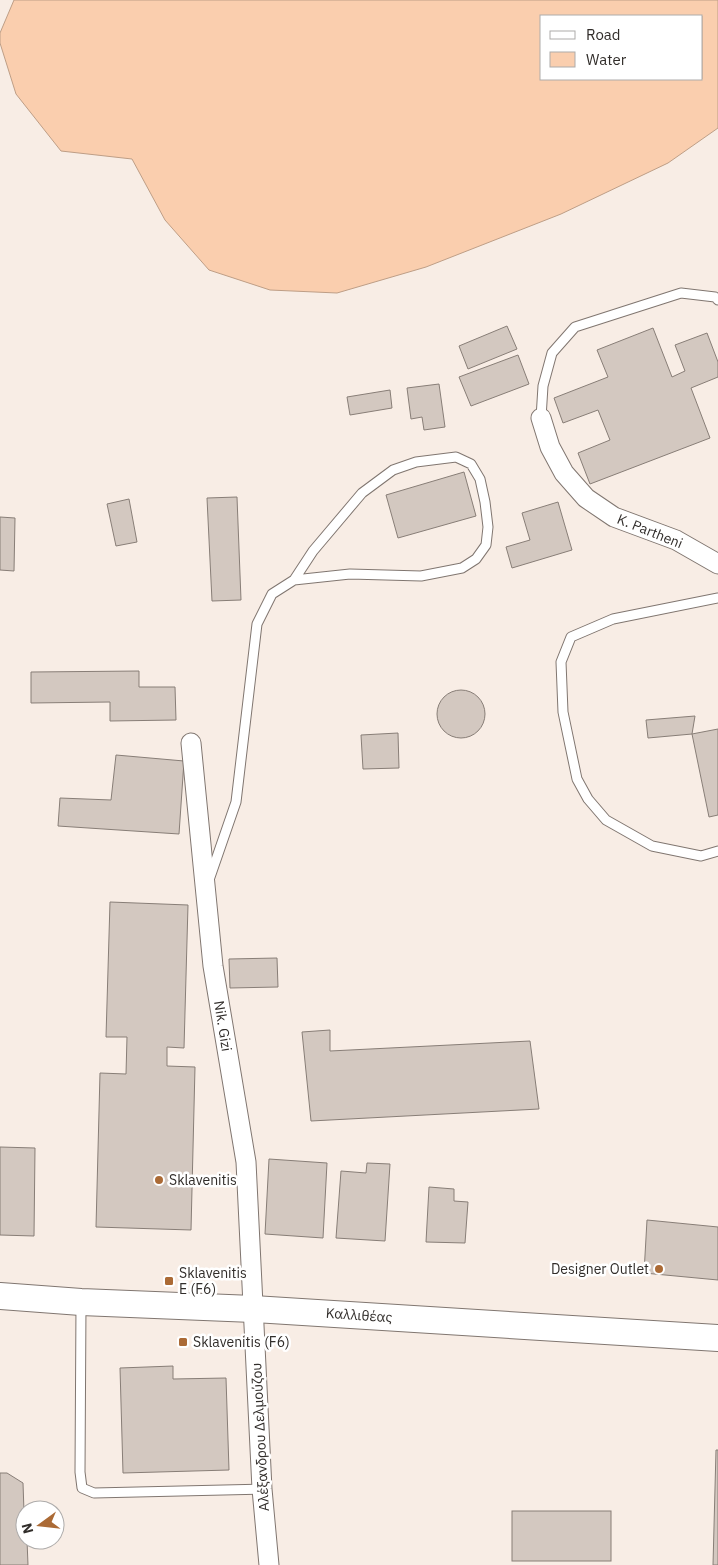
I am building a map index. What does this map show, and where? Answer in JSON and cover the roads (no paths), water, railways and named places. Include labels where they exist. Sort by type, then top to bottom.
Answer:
[{"type":"main road","name":"Καλλιθέας","points":[[0,1296],[81,1302],[253,1309],[718,1338]]},
{"type":"street","name":"K. Partheni","points":[[541,418],[550,447],[564,473],[586,498],[614,517],[676,540],[718,564]]},
{"type":"street","name":"Nik. Gizi","points":[[191,743],[213,966],[246,1162],[253,1309]]},
{"type":"street","name":"Αλέξανδρου Δελμούζου","points":[[253,1309],[262,1490],[269,1565]]},
{"type":"lane","points":[[541,418],[543,386],[552,353],[575,327],[681,293],[715,297],[718,300]]},
{"type":"lane","points":[[206,890],[236,802],[258,624],[272,594],[294,580],[312,551],[362,493],[393,470],[416,462],[456,457],[471,464],[480,479],[486,502],[488,527],[486,545],[476,558],[462,568],[421,576],[350,574],[294,580]]},
{"type":"lane","points":[[718,598],[613,619],[571,637],[561,662],[563,712],[577,779],[588,799],[606,820],[652,846],[701,856],[718,851]]},
{"type":"lane","points":[[81,1302],[80,1472],[82,1488],[94,1493],[262,1490]]},
{"type":"water","points":[[14,0],[718,0],[718,128],[668,163],[561,214],[426,267],[337,293],[270,290],[209,270],[165,220],[132,159],[61,151],[16,94],[0,43],[0,33]]},
{"type":"place","name":"Sklavenitis","points":[[159,1180]]},
{"type":"place","name":"Designer Outlet","points":[[659,1269]]},
{"type":"place","name":"Sklavenitis E (F6)","points":[[169,1281]]},
{"type":"place","name":"Sklavenitis (F6)","points":[[183,1342]]}]
